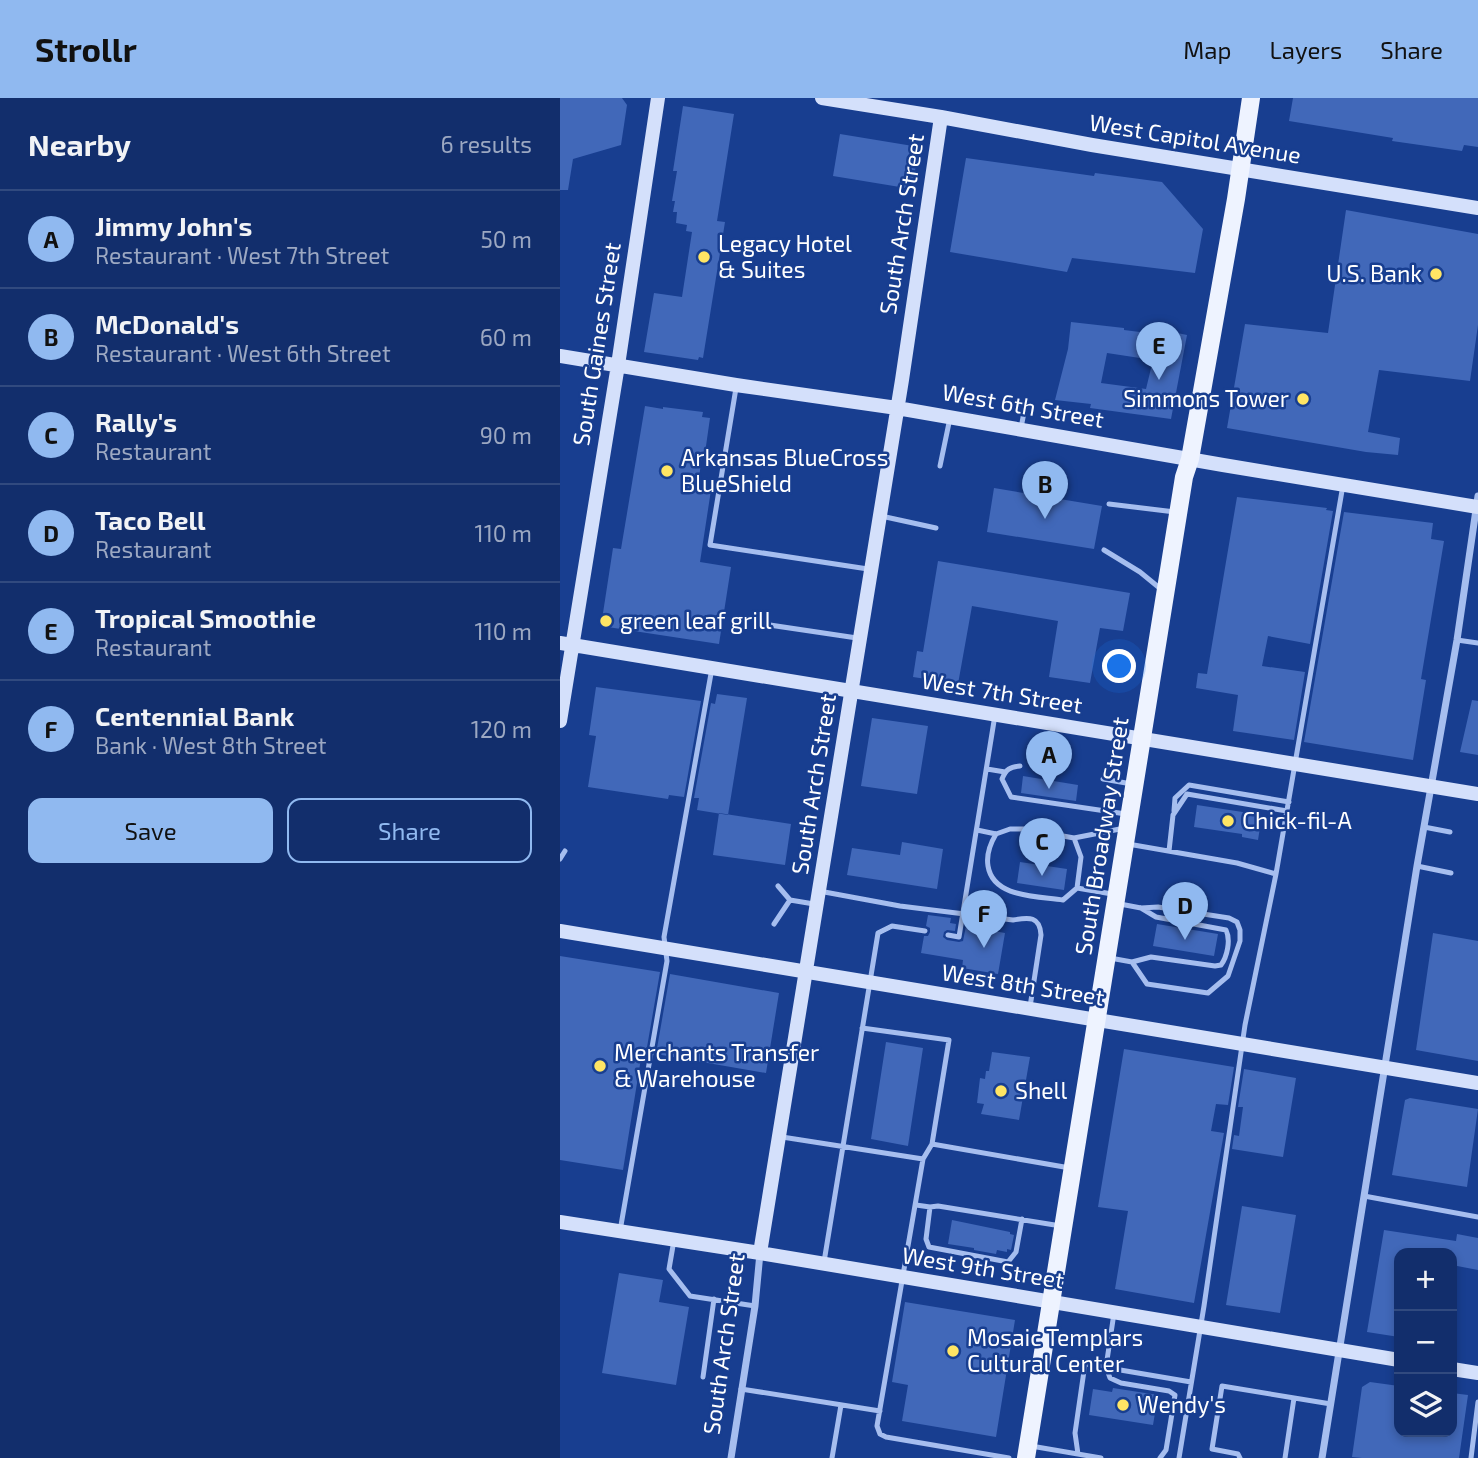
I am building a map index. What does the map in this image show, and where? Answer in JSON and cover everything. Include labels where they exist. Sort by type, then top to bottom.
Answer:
[{"type":"main road","name":"South Broadway Street","points":[[1027,1452],[1178,512],[1190,459],[1251,98]]},
{"type":"street","name":"South Gaines Street","points":[[560,721],[566,644],[618,365],[658,98]]},
{"type":"street","name":"West Capitol Avenue","points":[[822,98],[1478,208]]},
{"type":"street","name":"South Arch Street","points":[[731,1458],[755,1306],[760,1253],[872,569],[941,117]]},
{"type":"street","name":"West 6th Street","points":[[560,356],[897,408],[1343,485],[1478,503]]},
{"type":"street","points":[[1322,1458],[1478,503]]},
{"type":"street","name":"West 7th Street","points":[[566,644],[1478,794]]},
{"type":"street","name":"West 8th Street","points":[[560,932],[1478,1083]]},
{"type":"street","name":"West 9th Street","points":[[560,1222],[1394,1359]]},
{"type":"street","points":[[1457,1370],[1478,1373]]},
{"type":"lane","points":[[736,385],[710,545],[872,569]]},
{"type":"lane","points":[[1021,429],[1025,407]]},
{"type":"lane","points":[[940,466],[950,417]]},
{"type":"lane","points":[[1179,1458],[1245,1025],[1276,874],[1343,485]]},
{"type":"lane","points":[[1109,505],[1178,512]]},
{"type":"lane","points":[[880,516],[936,528]]},
{"type":"lane","points":[[1104,550],[1140,572],[1166,594]]},
{"type":"lane","points":[[756,623],[860,639]]},
{"type":"lane","points":[[1457,640],[1478,643]]},
{"type":"lane","points":[[620,1231],[667,961],[664,937],[712,668]]},
{"type":"lane","points":[[948,935],[959,937],[995,715]]},
{"type":"lane","points":[[1020,766],[1011,767],[1002,779],[1011,797],[1128,829],[1168,851],[1237,863],[1276,874]]},
{"type":"lane","points":[[987,769],[1005,772]]},
{"type":"lane","points":[[1103,779],[1135,785]]},
{"type":"lane","points":[[1168,851],[1175,798],[1189,785],[1289,802]]},
{"type":"lane","points":[[1173,815],[1187,794],[1287,811]]},
{"type":"lane","points":[[1424,827],[1450,832]]},
{"type":"lane","points":[[977,830],[996,834],[1018,829],[1074,838],[1128,829]]},
{"type":"lane","points":[[996,834],[990,843],[988,866],[996,883],[1012,892],[1063,900],[1077,888],[1081,858],[1074,838]]},
{"type":"lane","points":[[560,859],[565,851]]},
{"type":"lane","points":[[1417,866],[1451,873]]},
{"type":"lane","points":[[778,886],[790,900]]},
{"type":"lane","points":[[1077,888],[1141,908],[1156,917],[1226,930],[1229,935],[1222,965],[1151,957],[1132,962],[1107,958]]},
{"type":"lane","points":[[790,900],[818,897],[1013,920],[1034,919],[1040,925],[1041,936],[1030,1009]]},
{"type":"lane","points":[[774,924],[790,900]]},
{"type":"lane","points":[[1132,962],[1147,984],[1208,993],[1228,976],[1240,941],[1237,922],[1229,918],[1158,907],[1141,908]]},
{"type":"lane","points":[[824,1264],[878,933],[892,926],[925,931]]},
{"type":"lane","points":[[862,1028],[949,1040],[932,1144],[923,1158],[877,1426],[880,1434],[886,1437],[1009,1458]]},
{"type":"lane","points":[[779,1136],[923,1158]]},
{"type":"lane","points":[[932,1144],[1073,1168]]},
{"type":"lane","points":[[1364,1196],[1478,1217]]},
{"type":"lane","points":[[916,1205],[938,1206],[1064,1227]]},
{"type":"lane","points":[[930,1207],[926,1239],[929,1247],[1008,1262],[1016,1252],[1022,1219]]},
{"type":"lane","points":[[674,1240],[669,1269],[690,1296],[755,1306]]},
{"type":"lane","points":[[703,1377],[714,1300]]},
{"type":"lane","points":[[1114,1312],[1106,1367],[1110,1378],[1121,1383],[1169,1391],[1175,1395],[1166,1450],[1160,1458]]},
{"type":"lane","points":[[1078,1454],[1075,1433],[1085,1364],[1191,1382]]},
{"type":"lane","points":[[1240,1458],[1238,1454],[1212,1449],[1222,1386],[1331,1404]]},
{"type":"lane","points":[[741,1389],[880,1411]]},
{"type":"lane","points":[[1285,1458],[1294,1398]]},
{"type":"lane","points":[[1471,1458],[1478,1402]]},
{"type":"lane","points":[[832,1458],[841,1405]]},
{"type":"lane","points":[[1027,1452],[1078,1454],[1101,1458]]},
{"type":"building","points":[[560,98],[622,98],[627,105],[621,145],[573,159],[568,190],[560,190]]},
{"type":"building","points":[[1293,98],[1478,98],[1478,147],[1464,145],[1462,151],[1392,141],[1393,138],[1289,121]]},
{"type":"building","name":"Legacy Hotel & Suites","points":[[683,106],[734,114],[717,221],[725,222],[703,358],[699,357],[698,360],[644,352],[654,293],[682,297],[692,232],[686,231],[687,225],[676,223],[677,212],[673,212],[675,201],[672,201],[677,171],[673,171]]},
{"type":"building","points":[[840,134],[919,147],[912,189],[833,176]]},
{"type":"building","points":[[966,158],[1094,176],[1095,173],[1162,182],[1203,229],[1195,273],[1072,258],[1067,272],[950,252]]},
{"type":"building","points":[[1346,210],[1478,234],[1478,325],[1470,381],[1379,370],[1368,432],[1400,438],[1398,455],[1227,428],[1245,324],[1328,333]]},
{"type":"building","points":[[1071,322],[1156,334],[1158,329],[1187,335],[1171,419],[1090,408],[1091,404],[1055,400],[1068,349]],"holes":[[[1107,353],[1153,360],[1146,389],[1101,383]]]},
{"type":"building","points":[[645,406],[703,412],[702,417],[710,418],[698,488],[711,490],[700,562],[731,567],[719,644],[601,626],[613,548],[621,549]]},
{"type":"building","points":[[994,488],[1102,506],[1094,549],[987,532]]},
{"type":"building","points":[[1237,497],[1327,508],[1326,510],[1333,511],[1310,644],[1268,636],[1262,666],[1305,672],[1294,740],[1233,731],[1238,695],[1196,688],[1198,673],[1207,674]]},
{"type":"building","points":[[1344,512],[1433,523],[1431,539],[1444,541],[1421,679],[1426,680],[1413,760],[1304,742]]},
{"type":"building","points":[[938,561],[1130,593],[1123,631],[1100,628],[1090,683],[1049,677],[1058,621],[972,606],[958,684],[913,677],[917,651],[923,652]]},
{"type":"building","points":[[596,687],[701,701],[684,797],[669,795],[668,799],[588,787],[596,736],[589,735]]},
{"type":"building","points":[[717,694],[747,698],[728,815],[697,810],[699,798],[694,798],[711,703],[715,704]]},
{"type":"building","points":[[1472,700],[1478,701],[1478,755],[1460,752]]},
{"type":"building","points":[[872,718],[928,726],[917,794],[861,786]]},
{"type":"building","points":[[1023,776],[1078,785],[1076,801],[1021,793]]},
{"type":"building","name":"Chick-fil-A","points":[[1197,805],[1262,815],[1258,840],[1242,837],[1242,834],[1194,827]]},
{"type":"building","points":[[719,813],[791,824],[785,865],[713,855]]},
{"type":"building","points":[[902,842],[943,849],[937,889],[847,875],[852,848],[900,855]]},
{"type":"building","points":[[1020,862],[1067,869],[1064,890],[1017,883]]},
{"type":"building","points":[[928,915],[951,918],[950,923],[956,924],[955,931],[944,932],[943,937],[947,940],[963,941],[966,926],[1005,933],[998,974],[962,968],[963,960],[921,953],[924,936],[928,936],[930,932],[930,928],[926,926]]},
{"type":"building","points":[[1157,924],[1218,934],[1214,956],[1153,946]]},
{"type":"building","points":[[1433,933],[1478,941],[1478,1061],[1416,1050]]},
{"type":"building","name":"Merchants Transfer & Warehouse","points":[[560,956],[660,972],[646,1053],[642,1052],[623,1170],[560,1160]]},
{"type":"building","points":[[670,974],[779,993],[766,1073],[656,1054]]},
{"type":"building","points":[[886,1042],[923,1048],[908,1146],[871,1139]]},
{"type":"building","points":[[1124,1049],[1234,1067],[1228,1105],[1216,1104],[1211,1131],[1224,1133],[1194,1303],[1115,1289],[1128,1211],[1098,1207]]},
{"type":"building","name":"Shell","points":[[992,1052],[1030,1057],[1019,1120],[981,1114],[984,1104],[977,1103],[980,1078],[985,1079],[986,1071],[989,1071]]},
{"type":"building","points":[[1244,1069],[1296,1078],[1283,1157],[1232,1149],[1234,1135],[1239,1136],[1243,1107],[1238,1107]]},
{"type":"building","points":[[1410,1098],[1478,1109],[1467,1187],[1392,1175],[1405,1100]]},
{"type":"building","points":[[1242,1206],[1296,1215],[1280,1313],[1226,1305]]},
{"type":"building","points":[[952,1220],[1010,1232],[1014,1235],[1011,1250],[997,1250],[996,1254],[948,1244]]},
{"type":"building","points":[[1384,1230],[1456,1241],[1457,1234],[1478,1238],[1478,1270],[1457,1266],[1457,1248],[1394,1248],[1394,1336],[1367,1332]]},
{"type":"building","points":[[619,1273],[663,1280],[659,1302],[689,1307],[676,1385],[602,1373]]},
{"type":"building","name":"Mosaic Templars Cultural Center","points":[[905,1302],[1015,1320],[996,1437],[902,1421],[908,1385],[892,1382]]},
{"type":"building","points":[[1370,1382],[1394,1385],[1394,1437],[1457,1437],[1457,1394],[1468,1395],[1459,1458],[1352,1457],[1362,1387]]},
{"type":"building","name":"Wendy's","points":[[1113,1388],[1158,1395],[1153,1425],[1089,1415],[1093,1389],[1112,1392]]},
{"type":"place","name":"Legacy Hotel & Suites","points":[[704,257]]},
{"type":"place","name":"U.S. Bank","points":[[1436,274]]},
{"type":"place","name":"Tropical Smoothie","points":[[1159,380]]},
{"type":"place","name":"Simmons Tower","points":[[1303,399]]},
{"type":"place","name":"Arkansas BlueCross BlueShield","points":[[667,471]]},
{"type":"place","name":"McDonald's","points":[[1045,519]]},
{"type":"place","name":"green leaf grill","points":[[606,621]]},
{"type":"place","name":"Jimmy John's","points":[[1049,789]]},
{"type":"place","name":"Chick-fil-A","points":[[1228,821]]},
{"type":"place","name":"Rally's","points":[[1042,876]]},
{"type":"place","name":"Taco Bell","points":[[1185,940]]},
{"type":"place","name":"Centennial Bank","points":[[984,948]]},
{"type":"place","name":"Merchants Transfer & Warehouse","points":[[600,1066]]},
{"type":"place","name":"Shell","points":[[1001,1091]]},
{"type":"place","name":"Mosaic Templars Cultural Center","points":[[953,1351]]},
{"type":"place","name":"Wendy's","points":[[1123,1405]]}]
